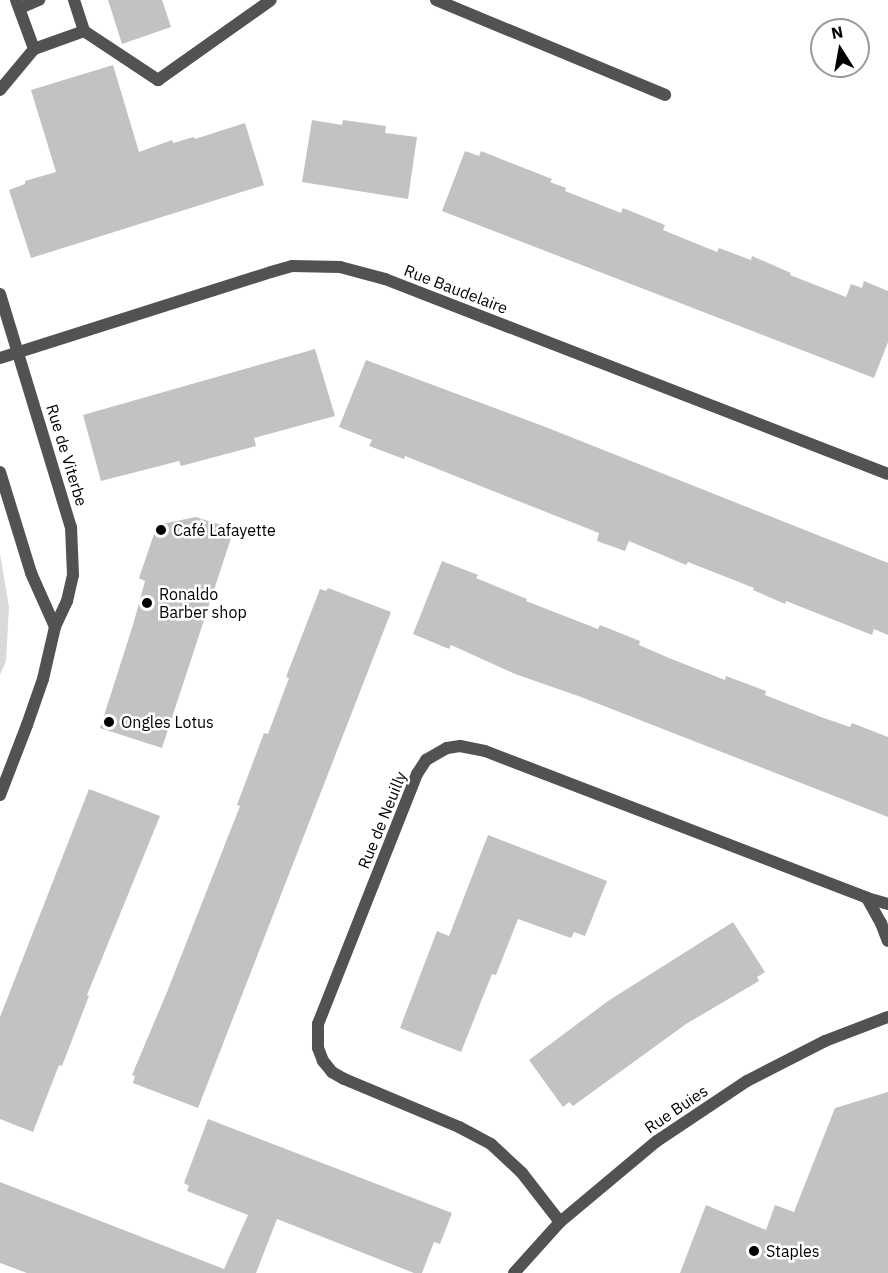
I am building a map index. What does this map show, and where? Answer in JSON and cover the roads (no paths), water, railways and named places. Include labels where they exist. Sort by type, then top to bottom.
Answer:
[{"type":"street","points":[[34,49],[18,4],[39,0]]},
{"type":"street","points":[[74,0],[84,31],[158,80],[271,0]]},
{"type":"street","points":[[436,0],[665,95]]},
{"type":"street","points":[[0,90],[34,49],[84,31]]},
{"type":"street","name":"Rue Baudelaire","points":[[0,358],[292,266],[340,267],[385,279],[888,474]]},
{"type":"street","name":"Rue de Viterbe","points":[[0,294],[71,527],[74,574],[67,601],[55,627],[43,679],[0,795]]},
{"type":"street","points":[[0,472],[31,573],[55,627]]},
{"type":"street","name":"Rue de Neuilly","points":[[560,1222],[522,1173],[491,1144],[459,1127],[344,1079],[327,1067],[318,1048],[318,1024],[417,774],[426,760],[447,748],[460,746],[486,751],[867,898],[888,904]]},
{"type":"street","points":[[867,898],[888,941]]},
{"type":"street","name":"Rue Buies","points":[[514,1273],[560,1222],[657,1141],[747,1081],[825,1041],[888,1017]]},
{"type":"place","name":"Café Lafayette","points":[[161,530]]},
{"type":"place","name":"Ronaldo Barber shop","points":[[147,603]]},
{"type":"place","name":"Ongles Lotus","points":[[109,722]]},
{"type":"place","name":"Staples","points":[[754,1251]]}]
